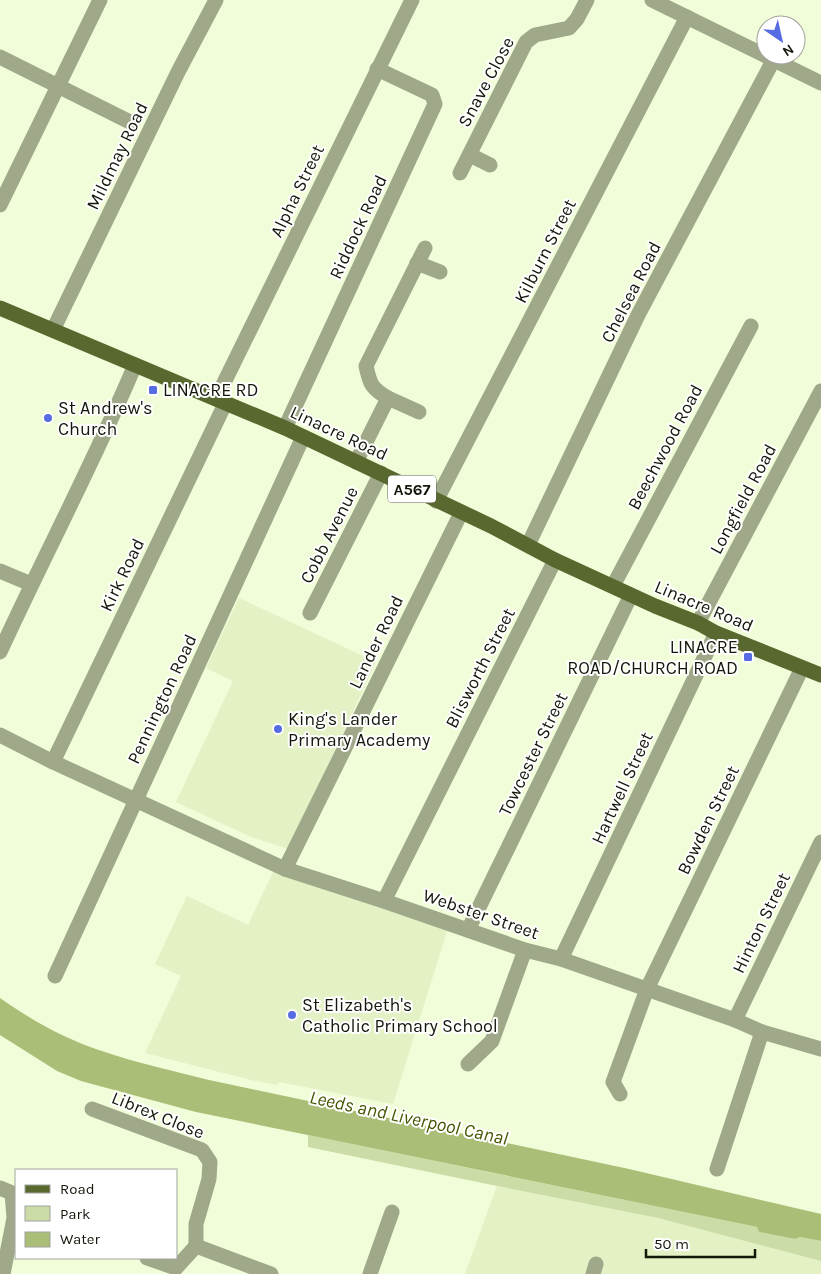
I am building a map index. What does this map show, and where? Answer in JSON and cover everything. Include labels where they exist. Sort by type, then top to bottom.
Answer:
[{"type":"main road","name":"Linacre Road","points":[[0,308],[285,428],[381,473],[436,502],[528,544],[555,560],[655,606],[698,623],[716,633],[821,675]]},
{"type":"street","points":[[0,205],[100,0]]},
{"type":"street","name":"Mildmay Road","points":[[53,330],[178,72],[216,0]]},
{"type":"street","name":"Alpha Street","points":[[221,401],[377,69],[412,0]]},
{"type":"street","name":"Snave Close","points":[[460,173],[526,42],[535,35],[569,28],[577,20],[587,0]]},
{"type":"street","points":[[652,0],[756,51]]},
{"type":"street","name":"Kilburn Street","points":[[436,502],[687,17]]},
{"type":"street","points":[[0,57],[132,123]]},
{"type":"street","name":"Chelsea Road","points":[[528,544],[638,315],[771,65]]},
{"type":"street","points":[[784,65],[821,83]]},
{"type":"street","name":"Riddock Road","points":[[285,428],[435,104],[432,95],[377,69]]},
{"type":"street","name":"Snave Close","points":[[470,155],[490,165]]},
{"type":"street","points":[[419,412],[376,391],[370,382],[366,366],[425,248]]},
{"type":"street","points":[[418,263],[440,272]]},
{"type":"street","name":"Beechwood Road","points":[[613,586],[751,326]]},
{"type":"street","points":[[0,652],[31,584],[112,420],[135,365]]},
{"type":"street","name":"Longfield Road","points":[[698,623],[821,391]]},
{"type":"street","points":[[356,462],[388,398]]},
{"type":"street","name":"Kirk Road","points":[[53,762],[221,401]]},
{"type":"street","name":"Pennington Road","points":[[55,976],[303,437]]},
{"type":"street","name":"Cobb Avenue","points":[[310,613],[381,473]]},
{"type":"street","name":"Lander Road","points":[[286,869],[461,513]]},
{"type":"street","name":"Blisworth Street","points":[[384,900],[555,560]]},
{"type":"street","points":[[0,571],[31,584]]},
{"type":"street","name":"Towcester Street","points":[[468,930],[631,594]]},
{"type":"street","name":"Hartwell Street","points":[[561,959],[716,633]]},
{"type":"street","name":"Bowden Street","points":[[620,1094],[613,1082],[647,990],[802,668]]},
{"type":"street","name":"Webster Street","points":[[0,735],[53,762],[286,869],[384,900],[525,950],[561,959],[735,1020],[762,1032],[821,1049]]},
{"type":"street","name":"Hinton Street","points":[[735,1020],[821,842]]},
{"type":"street","points":[[468,1064],[492,1041],[525,950]]},
{"type":"street","points":[[717,1169],[762,1032]]},
{"type":"street","name":"Librex Close","points":[[92,1109],[202,1150],[210,1162],[209,1179],[196,1224],[196,1246]]},
{"type":"street","points":[[3,1274],[15,1218],[6,1191]]},
{"type":"street","points":[[370,1274],[392,1212]]},
{"type":"street","points":[[149,1259],[176,1271],[196,1246],[271,1274]]},
{"type":"shaded area","name":"King's Lander Primary Academy","points":[[239,598],[376,662],[289,849],[251,837],[176,802],[233,681],[206,668]]},
{"type":"shaded area","name":"St Elizabeth's Catholic Primary School","points":[[274,870],[448,928],[393,1104],[279,1082],[278,1085],[251,1080],[145,1053],[181,976],[155,964],[187,896],[248,925]]},
{"type":"shaded area","points":[[497,1186],[658,1218],[821,1261],[821,1274],[465,1274]]},
{"type":"green space","points":[[308,1135],[757,1227],[759,1232],[795,1239],[800,1237],[821,1241],[821,1261],[658,1218],[308,1147]]},
{"type":"water","points":[[0,998],[38,1023],[62,1035],[96,1049],[153,1066],[209,1080],[629,1169],[821,1214],[821,1241],[800,1237],[795,1239],[759,1232],[757,1227],[196,1112],[81,1081],[57,1071],[0,1035]]},
{"type":"place","name":"LINACRE RD","points":[[153,390]]},
{"type":"place","name":"St Andrew's Church","points":[[48,418]]},
{"type":"place","name":"LINACRE ROAD/CHURCH ROAD","points":[[748,657]]},
{"type":"place","name":"King's Lander Primary Academy","points":[[278,729]]},
{"type":"place","name":"St Elizabeth's Catholic Primary School","points":[[292,1015]]},
{"type":"water label","name":"Leeds and Liverpool Canal","points":[[409,1117]]}]
